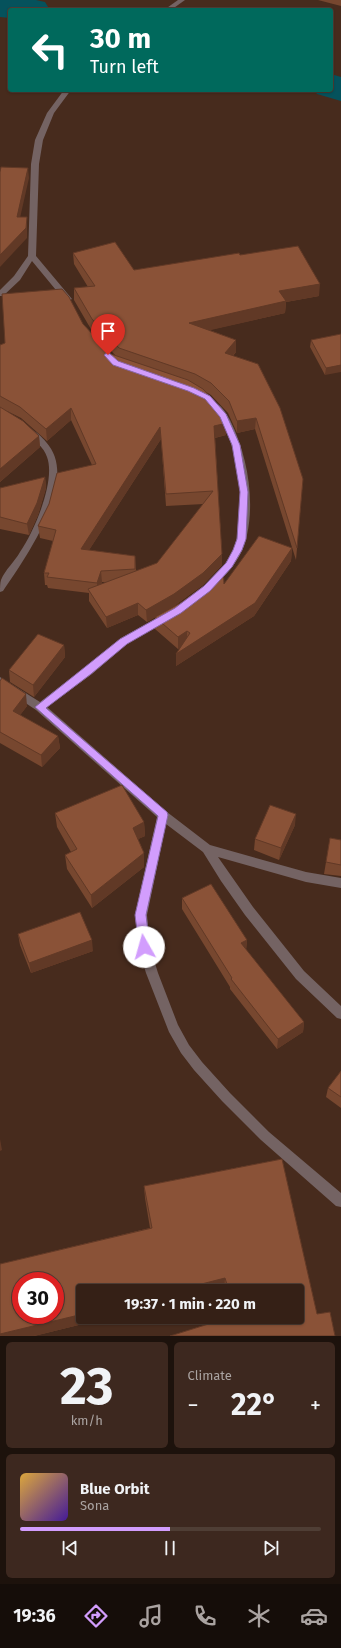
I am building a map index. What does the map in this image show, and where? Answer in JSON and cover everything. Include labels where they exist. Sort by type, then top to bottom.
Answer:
[{"type":"street","points":[[170,8],[182,0]]},
{"type":"street","points":[[0,294],[17,278],[32,256],[35,164],[39,140],[51,113],[67,92]]},
{"type":"street","points":[[32,256],[74,307]]},
{"type":"street","points":[[207,398],[224,416],[236,445],[243,477],[245,504],[241,539],[238,550],[229,565],[207,589]]},
{"type":"street","points":[[0,588],[31,543],[50,497],[54,471],[52,458],[42,442],[22,426]]},
{"type":"street","points":[[40,707],[88,671],[124,641],[172,613]]},
{"type":"street","points":[[0,681],[40,707],[163,815],[207,849],[225,878],[249,911],[300,974],[341,1014]]},
{"type":"street","points":[[163,815],[140,915],[144,947],[152,973],[173,1028],[198,1066],[226,1097],[265,1136],[341,1201]]},
{"type":"street","points":[[207,849],[306,877],[341,883]]},
{"type":"building","points":[[1,167],[28,168],[17,217],[27,217],[26,228],[0,255],[0,172]]},
{"type":"building","points":[[115,242],[134,270],[239,253],[240,255],[298,246],[320,284],[279,291],[286,301],[189,323],[236,340],[225,353],[258,364],[280,408],[303,479],[297,548],[256,418],[237,421],[229,401],[211,383],[195,374],[119,348],[92,319],[74,288],[95,286],[73,253]]},
{"type":"building","points":[[62,289],[69,297],[83,324],[111,354],[188,380],[203,389],[219,406],[227,423],[214,426],[222,554],[203,573],[174,594],[146,610],[138,603],[106,617],[88,589],[157,563],[213,491],[166,494],[160,427],[81,549],[135,556],[135,569],[101,571],[97,583],[47,577],[49,573],[44,573],[56,530],[38,526],[49,504],[57,473],[96,464],[71,408],[46,429],[20,407],[0,396],[0,345],[5,343],[2,294]]},
{"type":"building","points":[[341,334],[341,365],[326,368],[311,340]]},
{"type":"building","points":[[0,407],[23,421],[39,436],[0,469]]},
{"type":"building","points":[[45,477],[37,503],[27,524],[0,517],[0,488]]},
{"type":"building","points":[[259,536],[292,548],[255,603],[176,654],[190,633],[187,631],[178,637],[155,617],[182,602],[211,581],[223,568],[224,584]]},
{"type":"building","points":[[38,634],[64,645],[33,685],[9,670]]},
{"type":"building","points":[[2,678],[26,694],[13,711],[58,736],[41,755],[0,732],[0,681]]},
{"type":"building","points":[[122,785],[144,822],[133,828],[144,853],[91,895],[65,855],[77,849],[55,813]]},
{"type":"building","points":[[270,805],[296,814],[281,848],[255,839]]},
{"type":"building","points":[[330,838],[341,840],[341,865],[326,862]]},
{"type":"building","points":[[211,884],[247,940],[241,943],[304,1022],[278,1039],[231,979],[232,978],[182,898]]},
{"type":"building","points":[[80,912],[92,940],[29,963],[18,934]]},
{"type":"building","points":[[341,1071],[341,1097],[328,1088]]},
{"type":"building","points":[[282,1159],[317,1314],[330,1312],[335,1336],[170,1336],[209,1324],[304,1324],[304,1284],[227,1284],[225,1278],[201,1284],[76,1284],[76,1316],[64,1319],[64,1272],[12,1272],[12,1324],[42,1324],[0,1334],[0,1264],[152,1228],[144,1186]]},
{"type":"waterway","points":[[0,6],[16,8]]},
{"type":"waterway","points":[[333,87],[341,89]]},
{"type":"route","points":[[108,355],[116,363],[138,372],[191,389],[207,398],[224,416],[236,445],[243,477],[245,504],[241,539],[238,550],[229,565],[207,589],[178,610],[124,641],[88,671],[40,707],[163,815],[140,915],[144,947]]}]
